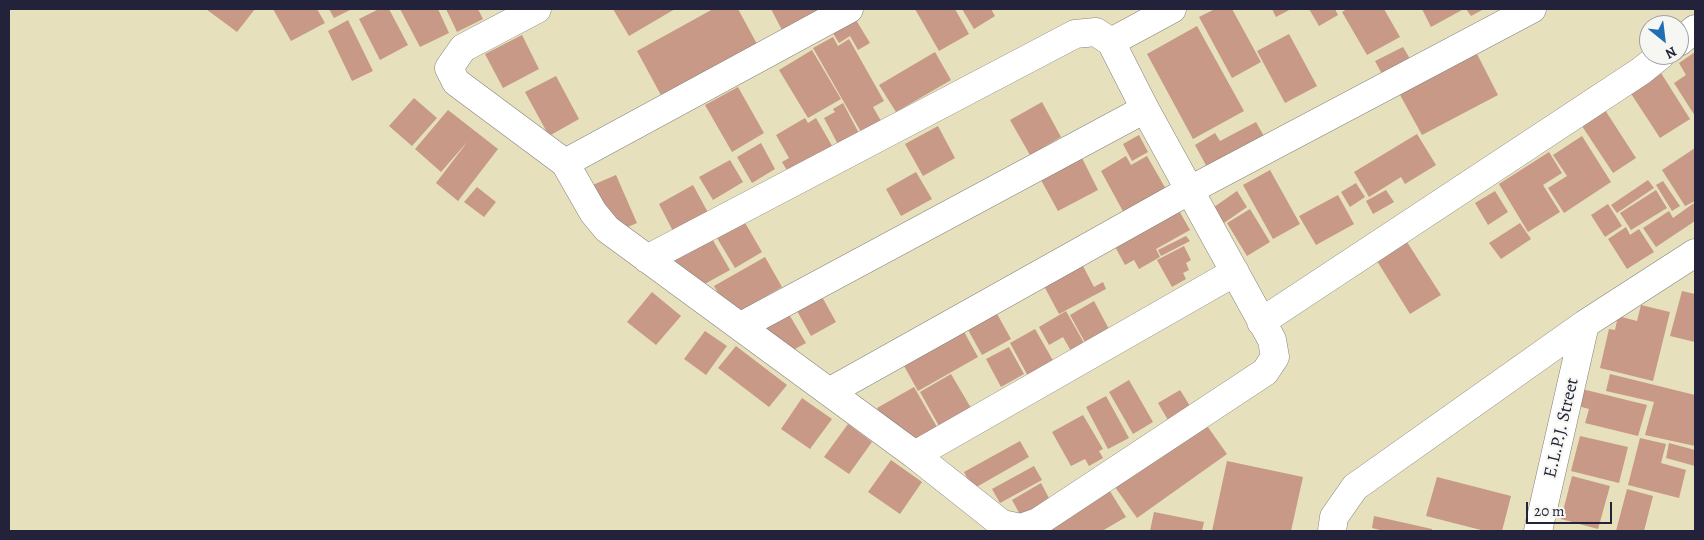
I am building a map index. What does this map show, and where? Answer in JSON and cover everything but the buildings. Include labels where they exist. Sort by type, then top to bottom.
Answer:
[{"type":"street","points":[[537,9],[463,48],[449,68],[456,82],[565,163],[593,212],[607,229],[915,455],[1002,524],[1021,528],[1038,522],[1265,372],[1275,357],[1272,340],[1111,42],[1096,32],[1075,34],[648,259]]},
{"type":"street","points":[[565,163],[849,9]]},
{"type":"street","points":[[1111,42],[1172,9]]},
{"type":"street","points":[[829,392],[1190,190],[1532,9]]},
{"type":"street","points":[[1261,322],[1648,65]]},
{"type":"street","points":[[741,326],[1145,108]]},
{"type":"street","points":[[1332,531],[1334,517],[1355,486],[1585,324],[1695,253]]},
{"type":"street","points":[[915,455],[1235,272]]},
{"type":"street","name":"E.L.P.J. Street","points":[[1538,531],[1585,324]]}]
